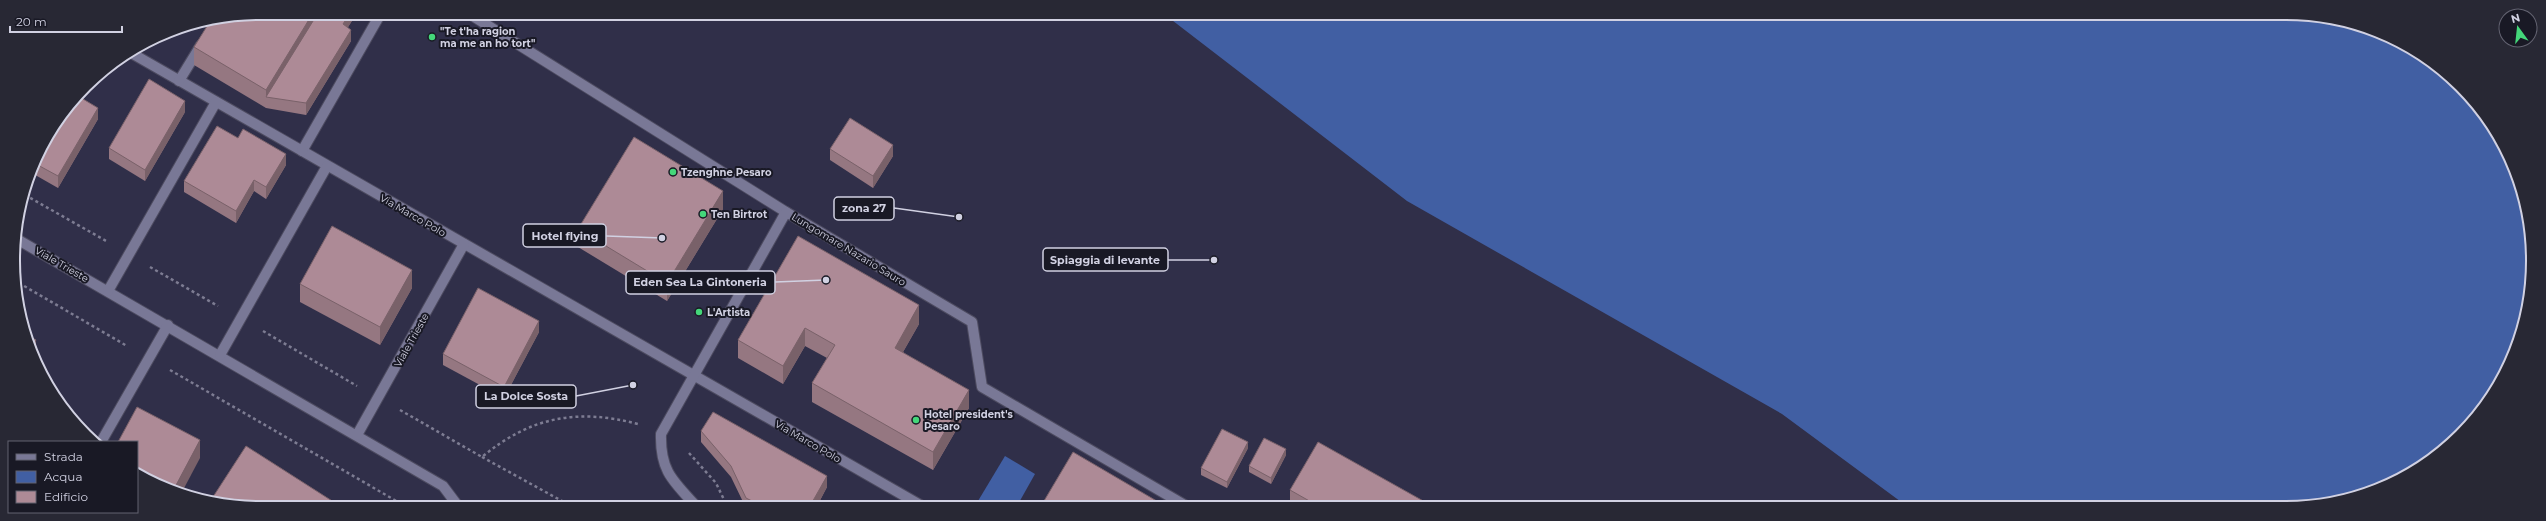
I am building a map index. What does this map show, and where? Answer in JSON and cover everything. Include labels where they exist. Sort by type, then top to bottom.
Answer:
[{"type":"street","points":[[302,151],[377,20]]},
{"type":"street","name":"Lungomare Nazario Sauro","points":[[479,20],[786,212],[972,322],[982,387],[1178,501]]},
{"type":"street","points":[[179,81],[206,35]]},
{"type":"street","name":"Via Marco Polo","points":[[135,56],[913,501]]},
{"type":"street","points":[[108,291],[216,102]]},
{"type":"street","points":[[220,355],[327,166]]},
{"type":"street","points":[[691,501],[668,475],[661,451],[661,434],[786,212]]},
{"type":"street","name":"Viale Trieste","points":[[21,242],[220,355],[443,486],[454,501]]},
{"type":"street","name":"Viale Trieste","points":[[357,436],[464,244]]},
{"type":"street","points":[[102,441],[168,325]]},
{"type":"path","points":[[22,284],[397,501]]},
{"type":"path","points":[[482,457],[503,439],[532,426],[579,415],[618,418],[639,424]]},
{"type":"path","points":[[466,448],[562,501]]},
{"type":"path","points":[[687,451],[716,483],[725,501]]},
{"type":"water","points":[[1172,20],[2286,20],[2317,22],[2348,28],[2378,38],[2406,52],[2432,70],[2456,90],[2476,114],[2494,140],[2508,168],[2518,198],[2524,229],[2526,260],[2524,292],[2518,323],[2508,353],[2494,381],[2476,407],[2456,431],[2432,451],[2406,469],[2378,483],[2348,493],[2317,499],[2286,501],[1900,501],[1782,414],[1407,201]]},
{"type":"water","points":[[1005,456],[1035,474],[1020,501],[978,501]]},
{"type":"building","points":[[260,20],[309,20],[266,90],[194,47],[207,26],[229,22]]},
{"type":"building","points":[[314,20],[346,20],[343,24],[351,30],[306,103],[266,97]]},
{"type":"building","points":[[149,79],[185,101],[145,170],[109,148]]},
{"type":"building","points":[[83,99],[98,108],[58,176],[39,166],[52,140]]},
{"type":"building","points":[[850,118],[893,145],[873,176],[830,149]]},
{"type":"building","points":[[217,126],[238,138],[243,129],[286,154],[266,187],[254,180],[236,211],[184,181]]},
{"type":"building","points":[[634,137],[723,191],[667,283],[578,229]]},
{"type":"building","points":[[332,226],[412,270],[380,327],[300,284]]},
{"type":"building","points":[[798,236],[919,305],[895,348],[969,390],[933,452],[812,383],[835,345],[805,328],[783,366],[738,340]]},
{"type":"building","points":[[478,288],[539,321],[504,387],[443,354]]},
{"type":"building","points":[[137,407],[200,440],[176,486],[138,468],[138,441],[119,441]]},
{"type":"building","points":[[713,412],[827,476],[813,501],[752,501],[746,498],[731,466],[701,431]]},
{"type":"building","points":[[1222,429],[1248,442],[1227,482],[1201,468]]},
{"type":"building","points":[[1264,438],[1286,449],[1271,478],[1249,466]]},
{"type":"building","points":[[1318,442],[1423,501],[1309,501],[1290,490]]},
{"type":"building","points":[[246,446],[332,501],[260,501],[229,499],[214,496]]},
{"type":"building","points":[[1073,452],[1157,501],[1044,501]]},
{"type":"place","name":"\"Te t'ha ragion ma me an ho tort\"","points":[[432,37]]},
{"type":"place","name":"Tzenghne Pesaro","points":[[673,172]]},
{"type":"place","name":"Ten Birtrot","points":[[703,214]]},
{"type":"place","name":"zona 27","points":[[959,217]]},
{"type":"place","name":"Hotel flying","points":[[662,238]]},
{"type":"place","name":"Spiaggia di levante","points":[[1214,260]]},
{"type":"place","name":"Eden Sea La Gintoneria","points":[[826,280]]},
{"type":"place","name":"L'Artista","points":[[699,312]]},
{"type":"place","name":"La Dolce Sosta","points":[[633,385]]},
{"type":"place","name":"Hotel president's Pesaro","points":[[916,420]]}]
